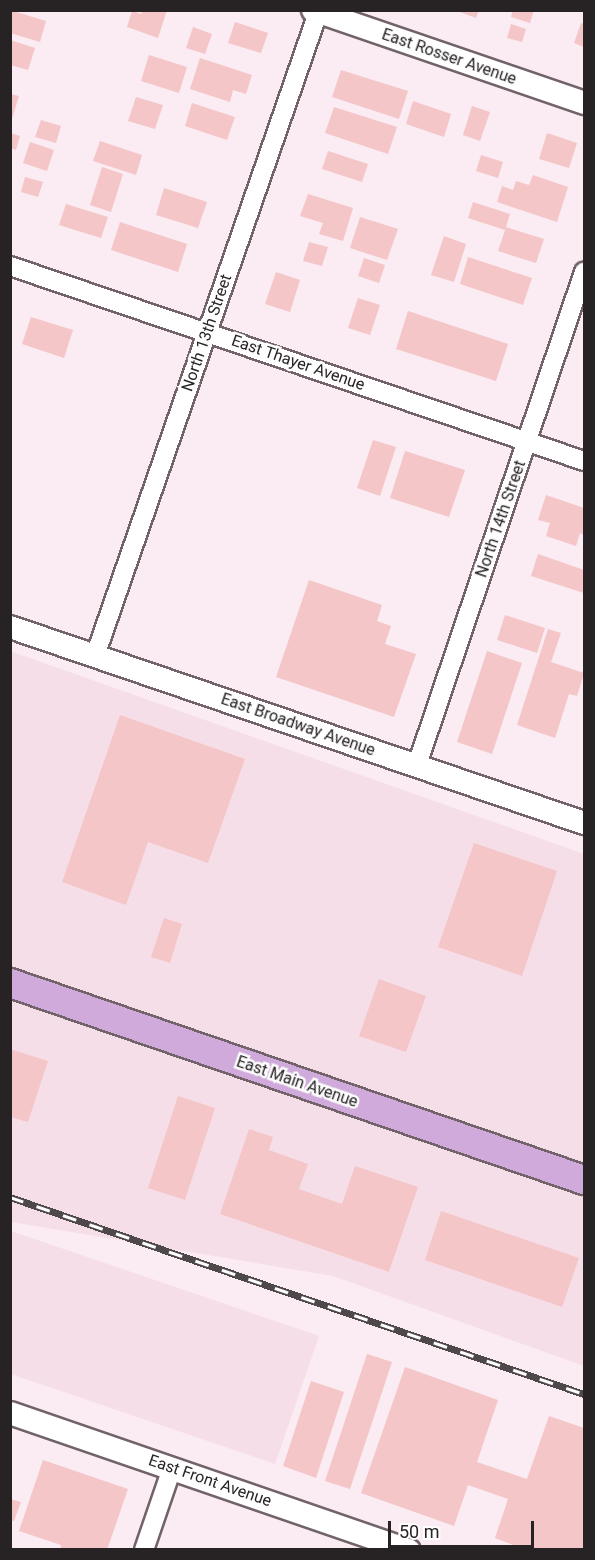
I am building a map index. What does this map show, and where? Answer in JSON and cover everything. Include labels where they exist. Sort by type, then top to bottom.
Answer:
[{"type":"main road","name":"East Main Avenue","points":[[10,983],[585,1180]]},
{"type":"street","name":"East Rosser Avenue","points":[[317,11],[585,103]]},
{"type":"street","name":"North 13th Street","points":[[95,656],[317,11]]},
{"type":"street","name":"East Thayer Avenue","points":[[10,266],[585,461]]},
{"type":"street","name":"North 14th Street","points":[[417,765],[585,272]]},
{"type":"street","name":"East Broadway Avenue","points":[[10,627],[585,823]]},
{"type":"street","name":"East Front Avenue","points":[[10,1413],[409,1550]]},
{"type":"street","points":[[144,1550],[172,1468]]},
{"type":"shaded area","points":[[10,651],[584,854],[584,1366],[333,1276],[11,1222]]},
{"type":"shaded area","points":[[11,1231],[319,1336],[275,1464],[11,1374]]},
{"type":"building","points":[[10,10],[46,21],[40,42],[10,33]]},
{"type":"building","points":[[143,10],[167,10],[158,38],[127,27],[132,11],[141,14]]},
{"type":"building","points":[[454,10],[479,10],[476,18]]},
{"type":"building","points":[[513,10],[534,10],[530,23],[511,17]]},
{"type":"building","points":[[235,22],[268,33],[261,53],[228,43]]},
{"type":"building","points":[[581,23],[584,24],[584,47],[574,43]]},
{"type":"building","points":[[511,24],[526,29],[522,42],[507,38]]},
{"type":"building","points":[[193,27],[212,34],[205,54],[186,48]]},
{"type":"building","points":[[10,40],[35,48],[28,70],[10,65]]},
{"type":"building","points":[[149,55],[187,67],[179,93],[141,81]]},
{"type":"building","points":[[200,58],[252,75],[246,94],[233,90],[230,102],[190,89]]},
{"type":"building","points":[[341,70],[408,91],[399,119],[332,97]]},
{"type":"building","points":[[10,94],[19,96],[11,122],[10,122]]},
{"type":"building","points":[[136,97],[163,105],[155,129],[128,121]]},
{"type":"building","points":[[413,101],[451,114],[444,137],[406,124]]},
{"type":"building","points":[[192,103],[235,117],[227,140],[185,126]]},
{"type":"building","points":[[472,106],[490,112],[480,141],[463,135]]},
{"type":"building","points":[[334,107],[397,127],[388,154],[325,133]]},
{"type":"building","points":[[41,120],[61,126],[56,143],[35,137]]},
{"type":"building","points":[[10,133],[20,136],[16,150],[10,148]]},
{"type":"building","points":[[547,133],[577,143],[569,168],[539,159]]},
{"type":"building","points":[[100,141],[142,155],[136,175],[93,161]]},
{"type":"building","points":[[30,142],[54,150],[47,171],[23,163]]},
{"type":"building","points":[[328,151],[368,164],[362,182],[322,169]]},
{"type":"building","points":[[481,155],[503,162],[498,178],[476,171]]},
{"type":"building","points":[[102,167],[123,174],[111,212],[90,205]]},
{"type":"building","points":[[533,175],[568,187],[557,222],[497,202],[502,186],[513,190],[516,181],[529,185]]},
{"type":"building","points":[[25,177],[43,182],[38,197],[21,192]]},
{"type":"building","points":[[164,188],[207,202],[198,228],[156,215]]},
{"type":"building","points":[[308,194],[353,208],[343,241],[319,234],[323,223],[300,216]]},
{"type":"building","points":[[473,202],[510,214],[506,227],[544,239],[536,263],[498,251],[505,230],[468,218]]},
{"type":"building","points":[[66,204],[108,217],[101,238],[59,225]]},
{"type":"building","points":[[360,217],[398,229],[387,260],[350,248]]},
{"type":"building","points":[[120,222],[187,244],[178,272],[111,250]]},
{"type":"building","points":[[444,236],[466,244],[454,282],[431,275]]},
{"type":"building","points":[[309,242],[328,247],[322,266],[303,261]]},
{"type":"building","points":[[468,257],[532,278],[523,305],[460,284]]},
{"type":"building","points":[[364,258],[385,265],[379,283],[358,276]]},
{"type":"building","points":[[276,272],[300,280],[290,312],[265,304]]},
{"type":"building","points":[[358,298],[380,305],[370,335],[348,328]]},
{"type":"building","points":[[408,311],[508,344],[496,381],[396,349]]},
{"type":"building","points":[[31,317],[73,330],[64,358],[22,344]]},
{"type":"building","points":[[373,440],[396,447],[380,496],[357,488]]},
{"type":"building","points":[[405,451],[465,470],[449,517],[390,498]]},
{"type":"building","points":[[546,495],[584,508],[584,535],[580,533],[576,546],[546,536],[550,523],[538,520]]},
{"type":"building","points":[[538,554],[584,570],[584,593],[531,576]]},
{"type":"building","points":[[309,580],[382,605],[377,621],[391,626],[385,644],[416,654],[394,717],[276,677]]},
{"type":"building","points":[[505,615],[545,628],[537,653],[497,640]]},
{"type":"building","points":[[548,629],[561,633],[551,662],[584,673],[577,696],[569,694],[555,738],[517,725]]},
{"type":"building","points":[[487,651],[522,663],[492,754],[457,742]]},
{"type":"building","points":[[120,715],[245,759],[208,863],[148,842],[126,905],[62,882]]},
{"type":"building","points":[[474,843],[557,871],[522,976],[438,947]]},
{"type":"building","points":[[164,918],[182,924],[170,963],[151,957]]},
{"type":"building","points":[[379,979],[426,996],[406,1052],[359,1036]]},
{"type":"building","points":[[10,1049],[48,1061],[28,1122],[10,1117]]},
{"type":"building","points":[[178,1096],[215,1108],[185,1200],[148,1188]]},
{"type":"building","points":[[249,1129],[273,1137],[269,1150],[308,1164],[299,1189],[342,1204],[355,1166],[418,1187],[389,1272],[220,1214]]},
{"type":"building","points":[[441,1211],[579,1258],[562,1307],[425,1260]]},
{"type":"building","points":[[367,1354],[392,1362],[350,1489],[325,1481]]},
{"type":"building","points":[[405,1367],[498,1400],[477,1462],[527,1479],[549,1416],[584,1428],[584,1550],[527,1550],[495,1538],[508,1499],[468,1485],[454,1526],[361,1493]]},
{"type":"building","points":[[311,1381],[344,1392],[316,1478],[283,1466]]},
{"type":"building","points":[[43,1460],[128,1489],[107,1550],[60,1550],[61,1545],[19,1531]]},
{"type":"building","points":[[10,1499],[21,1502],[14,1521],[10,1520]]},
{"type":"railway","points":[[10,1197],[584,1394]]}]
